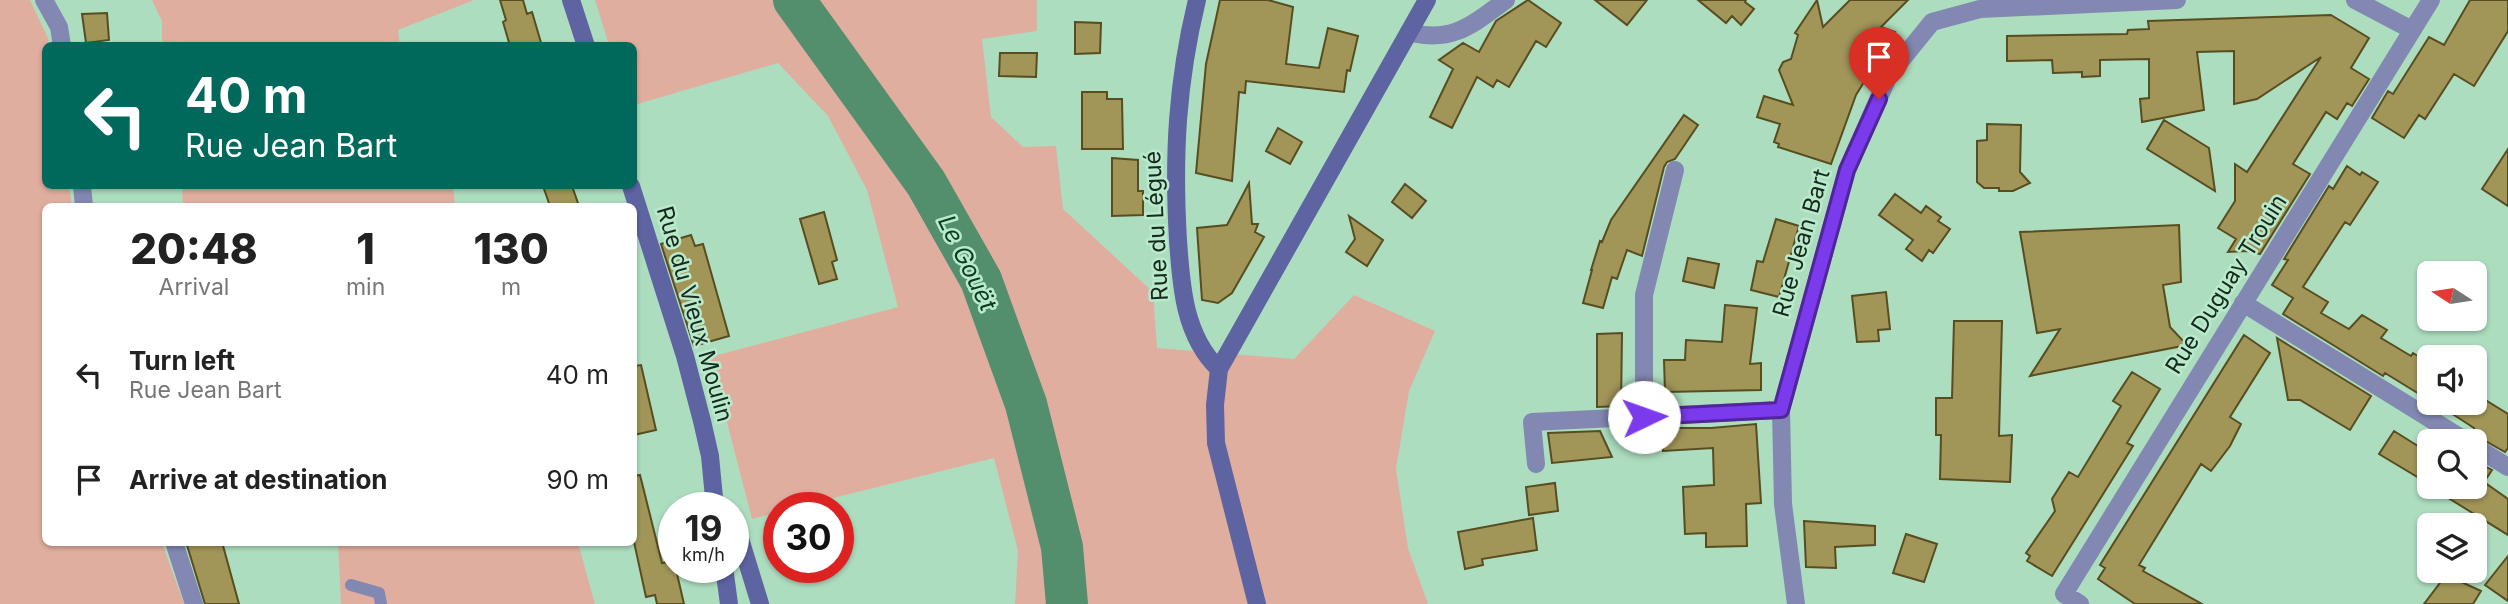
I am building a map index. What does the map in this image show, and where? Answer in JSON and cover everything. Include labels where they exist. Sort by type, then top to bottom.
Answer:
[{"type":"street","points":[[44,0],[59,27],[61,42]]},
{"type":"street","points":[[571,0],[585,42]]},
{"type":"street","name":"Rue du Légué","points":[[1197,0],[1181,83],[1174,178],[1185,311],[1206,356],[1219,369]]},
{"type":"street","points":[[1257,604],[1216,443],[1215,405],[1219,369],[1427,0]]},
{"type":"street","points":[[1409,32],[1427,37],[1462,32],[1506,0]]},
{"type":"street","name":"Rue Jean Bart","points":[[1796,604],[1783,504],[1781,410],[1847,170],[1889,75],[1933,22],[1980,9],[2177,0]]},
{"type":"street","points":[[2355,0],[2412,30]]},
{"type":"street","name":"Rue Duguay Trouin","points":[[2080,604],[2064,594],[2431,0]]},
{"type":"street","points":[[1644,417],[1644,295],[1675,170]]},
{"type":"street","name":"Rue du Vieux Moulin","points":[[637,205],[685,356],[710,456],[724,492]]},
{"type":"street","points":[[2243,303],[2447,429]]},
{"type":"street","points":[[1536,464],[1532,422],[1781,410]]},
{"type":"street","points":[[2487,454],[2508,467]]},
{"type":"street","name":"Rue du Vieux Moulin","points":[[710,456],[713,492]]},
{"type":"street","points":[[175,546],[194,604]]},
{"type":"street","points":[[749,568],[760,604]]},
{"type":"street","points":[[726,583],[729,604]]},
{"type":"lane","points":[[351,584],[379,593],[382,604]]},
{"type":"shaded area","points":[[0,0],[30,0],[49,42],[42,42],[42,189],[69,189],[72,203],[42,203],[42,546],[163,546],[184,604],[0,604]]},
{"type":"shaded area","points":[[152,0],[474,0],[398,30],[400,42],[162,42],[162,21]]},
{"type":"shaded area","points":[[595,0],[1037,0],[1037,31],[982,39],[991,117],[1023,147],[1056,146],[1063,209],[1153,292],[1157,348],[1294,359],[1354,295],[1435,331],[1409,391],[1396,469],[1408,548],[1428,604],[1015,604],[1018,551],[994,458],[854,493],[763,492],[763,516],[752,519],[749,492],[745,492],[710,357],[898,307],[867,190],[828,116],[778,63],[637,104],[637,42],[608,42]]},
{"type":"shaded area","points":[[182,189],[453,189],[455,203],[183,203]]},
{"type":"shaded area","points":[[338,546],[579,546],[595,604],[341,604]]},
{"type":"building","points":[[500,0],[523,0],[527,14],[532,12],[541,42],[509,42],[503,22],[506,20]]},
{"type":"building","points":[[1220,0],[1268,0],[1293,7],[1286,64],[1319,68],[1328,28],[1358,36],[1350,71],[1347,70],[1344,92],[1246,81],[1245,93],[1239,92],[1232,181],[1196,173],[1206,64]]},
{"type":"building","points":[[1528,0],[1561,23],[1546,47],[1536,41],[1509,87],[1497,80],[1493,87],[1477,77],[1452,128],[1430,117],[1453,69],[1439,60],[1463,43],[1479,52],[1496,21]]},
{"type":"building","points":[[1595,0],[1647,0],[1627,25]]},
{"type":"building","points":[[1698,0],[1746,0],[1754,9],[1741,25],[1732,16],[1726,23]]},
{"type":"building","points":[[1817,0],[1823,27],[1850,0],[1908,0],[1881,27],[1895,32],[1856,95],[1831,164],[1778,147],[1779,144],[1774,142],[1780,124],[1757,117],[1764,96],[1793,105],[1779,70],[1783,62],[1791,59],[1798,35],[1795,33]]},
{"type":"building","points":[[2470,0],[2508,0],[2508,31],[2474,86],[2454,74],[2425,119],[2419,115],[2404,138],[2372,118],[2388,91],[2393,94],[2429,37],[2444,45]]},
{"type":"building","points":[[107,13],[109,40],[86,42],[82,14]]},
{"type":"building","points":[[2331,15],[2369,38],[2351,68],[2369,79],[2352,106],[2347,103],[2337,119],[2326,112],[2293,164],[2310,174],[2260,254],[2247,251],[2228,252],[2236,239],[2218,228],[2235,201],[2235,164],[2247,172],[2321,57],[2257,99],[2234,104],[2234,51],[2197,52],[2204,110],[2142,122],[2140,99],[2149,98],[2149,59],[2100,60],[2100,76],[2082,77],[2082,72],[2053,73],[2052,60],[2007,61],[2007,36],[2127,34],[2128,30],[2149,29],[2148,21]]},
{"type":"building","points":[[1075,22],[1101,23],[1100,53],[1075,54]]},
{"type":"building","points":[[1000,53],[1037,53],[1036,77],[999,76]]},
{"type":"building","points":[[1082,92],[1107,92],[1107,99],[1122,99],[1123,149],[1082,149]]},
{"type":"building","points":[[1684,115],[1698,125],[1675,159],[1667,162],[1664,167],[1642,256],[1627,250],[1617,279],[1612,277],[1603,308],[1583,303],[1600,241],[1602,242],[1611,220]]},
{"type":"building","points":[[2164,120],[2209,148],[2215,191],[2147,149]]},
{"type":"building","points":[[1987,124],[2021,125],[2020,172],[2030,183],[2013,191],[1999,191],[1999,188],[1984,188],[1977,182],[1977,141],[1987,140]]},
{"type":"building","points":[[1278,128],[1302,142],[1290,164],[1266,151]]},
{"type":"building","points":[[2508,149],[2508,206],[2482,189]]},
{"type":"building","points":[[1112,158],[1138,160],[1138,191],[1143,191],[1143,215],[1112,216]]},
{"type":"building","points":[[2347,166],[2378,182],[2350,225],[2345,222],[2303,287],[2328,302],[2321,313],[2349,329],[2362,315],[2387,330],[2381,338],[2411,356],[2413,353],[2417,356],[2417,393],[2385,373],[2383,376],[2283,314],[2293,298],[2272,285],[2288,260],[2284,259],[2329,186],[2333,189]]},
{"type":"building","points":[[1249,183],[1252,224],[1258,224],[1255,232],[1264,237],[1232,293],[1218,303],[1202,300],[1197,228],[1227,225]]},
{"type":"building","points":[[1405,184],[1426,201],[1412,218],[1392,202]]},
{"type":"building","points":[[544,189],[573,189],[578,203],[549,203]]},
{"type":"building","points":[[1895,194],[1921,213],[1926,206],[1941,217],[1938,221],[1950,229],[1933,253],[1929,250],[1922,261],[1906,249],[1913,240],[1879,215]]},
{"type":"building","points":[[824,212],[837,260],[832,262],[837,279],[819,284],[800,219]]},
{"type":"building","points":[[1349,216],[1383,240],[1367,266],[1346,252],[1355,239]]},
{"type":"building","points":[[1776,219],[1799,226],[1779,297],[1751,290],[1757,261],[1763,262]]},
{"type":"building","points":[[2179,225],[2181,282],[2163,285],[2170,327],[2187,345],[2030,376],[2060,329],[2037,333],[2020,232]]},
{"type":"building","points":[[691,235],[695,246],[703,244],[729,336],[694,346],[661,244]]},
{"type":"building","points":[[1688,258],[1719,264],[1714,288],[1683,281]]},
{"type":"building","points":[[1886,292],[1890,329],[1878,330],[1879,341],[1857,342],[1852,296]]},
{"type":"building","points":[[1725,305],[1757,308],[1750,364],[1761,363],[1761,390],[1665,392],[1664,360],[1685,360],[1686,340],[1722,342]]},
{"type":"building","points":[[1954,321],[2002,321],[1999,436],[2012,435],[2010,482],[1940,479],[1941,435],[1936,435],[1936,398],[1952,398]]},
{"type":"building","points":[[1622,333],[1621,406],[1597,407],[1597,334]]},
{"type":"building","points":[[2244,335],[2270,353],[2230,417],[2241,424],[2230,446],[2211,471],[2201,464],[2139,565],[2145,568],[2143,571],[2202,604],[2135,604],[2098,579],[2105,568],[2100,565]]},
{"type":"building","points":[[2277,338],[2371,396],[2350,430],[2300,400],[2288,400]]},
{"type":"building","points":[[641,365],[656,430],[637,434],[637,366]]},
{"type":"building","points":[[2132,372],[2160,389],[2127,443],[2133,446],[2052,576],[2027,561],[2030,556],[2026,553],[2055,511],[2052,499],[2069,472],[2078,477],[2121,406],[2113,401]]},
{"type":"building","points":[[2487,401],[2508,414],[2508,448],[2505,452],[2487,442],[2487,429],[2474,428],[2454,415],[2487,415]]},
{"type":"building","points":[[1756,424],[1761,503],[1746,504],[1747,546],[1706,547],[1706,533],[1685,534],[1683,487],[1714,485],[1713,448],[1663,451],[1661,428],[1711,428]]},
{"type":"building","points":[[1600,431],[1612,457],[1552,463],[1548,433]]},
{"type":"building","points":[[2394,431],[2417,445],[2417,477],[2379,454]]},
{"type":"building","points":[[640,475],[658,547],[658,583],[679,583],[684,604],[657,604],[655,595],[646,597],[635,546],[637,546],[637,476]]},
{"type":"building","points":[[1555,483],[1558,511],[1529,515],[1526,487]]},
{"type":"building","points":[[2487,484],[2508,499],[2508,535],[2487,522],[2487,513],[2473,513],[2450,499],[2487,499]]},
{"type":"building","points":[[1533,518],[1537,550],[1482,559],[1483,565],[1465,569],[1458,532]]},
{"type":"building","points":[[1804,521],[1875,526],[1875,545],[1835,547],[1836,568],[1806,567]]},
{"type":"building","points":[[1906,534],[1937,544],[1924,582],[1893,573]]},
{"type":"building","points":[[187,546],[223,546],[239,604],[205,604]]},
{"type":"building","points":[[2508,556],[2508,601],[2485,585]]},
{"type":"building","points":[[2440,583],[2464,583],[2481,591],[2473,604],[2424,604]]},
{"type":"waterway","name":"Le Gouët","points":[[794,0],[926,183],[981,280],[1026,404],[1062,547],[1067,604]]},
{"type":"route","points":[[1644,417],[1781,410],[1847,170],[1879,99]]}]
